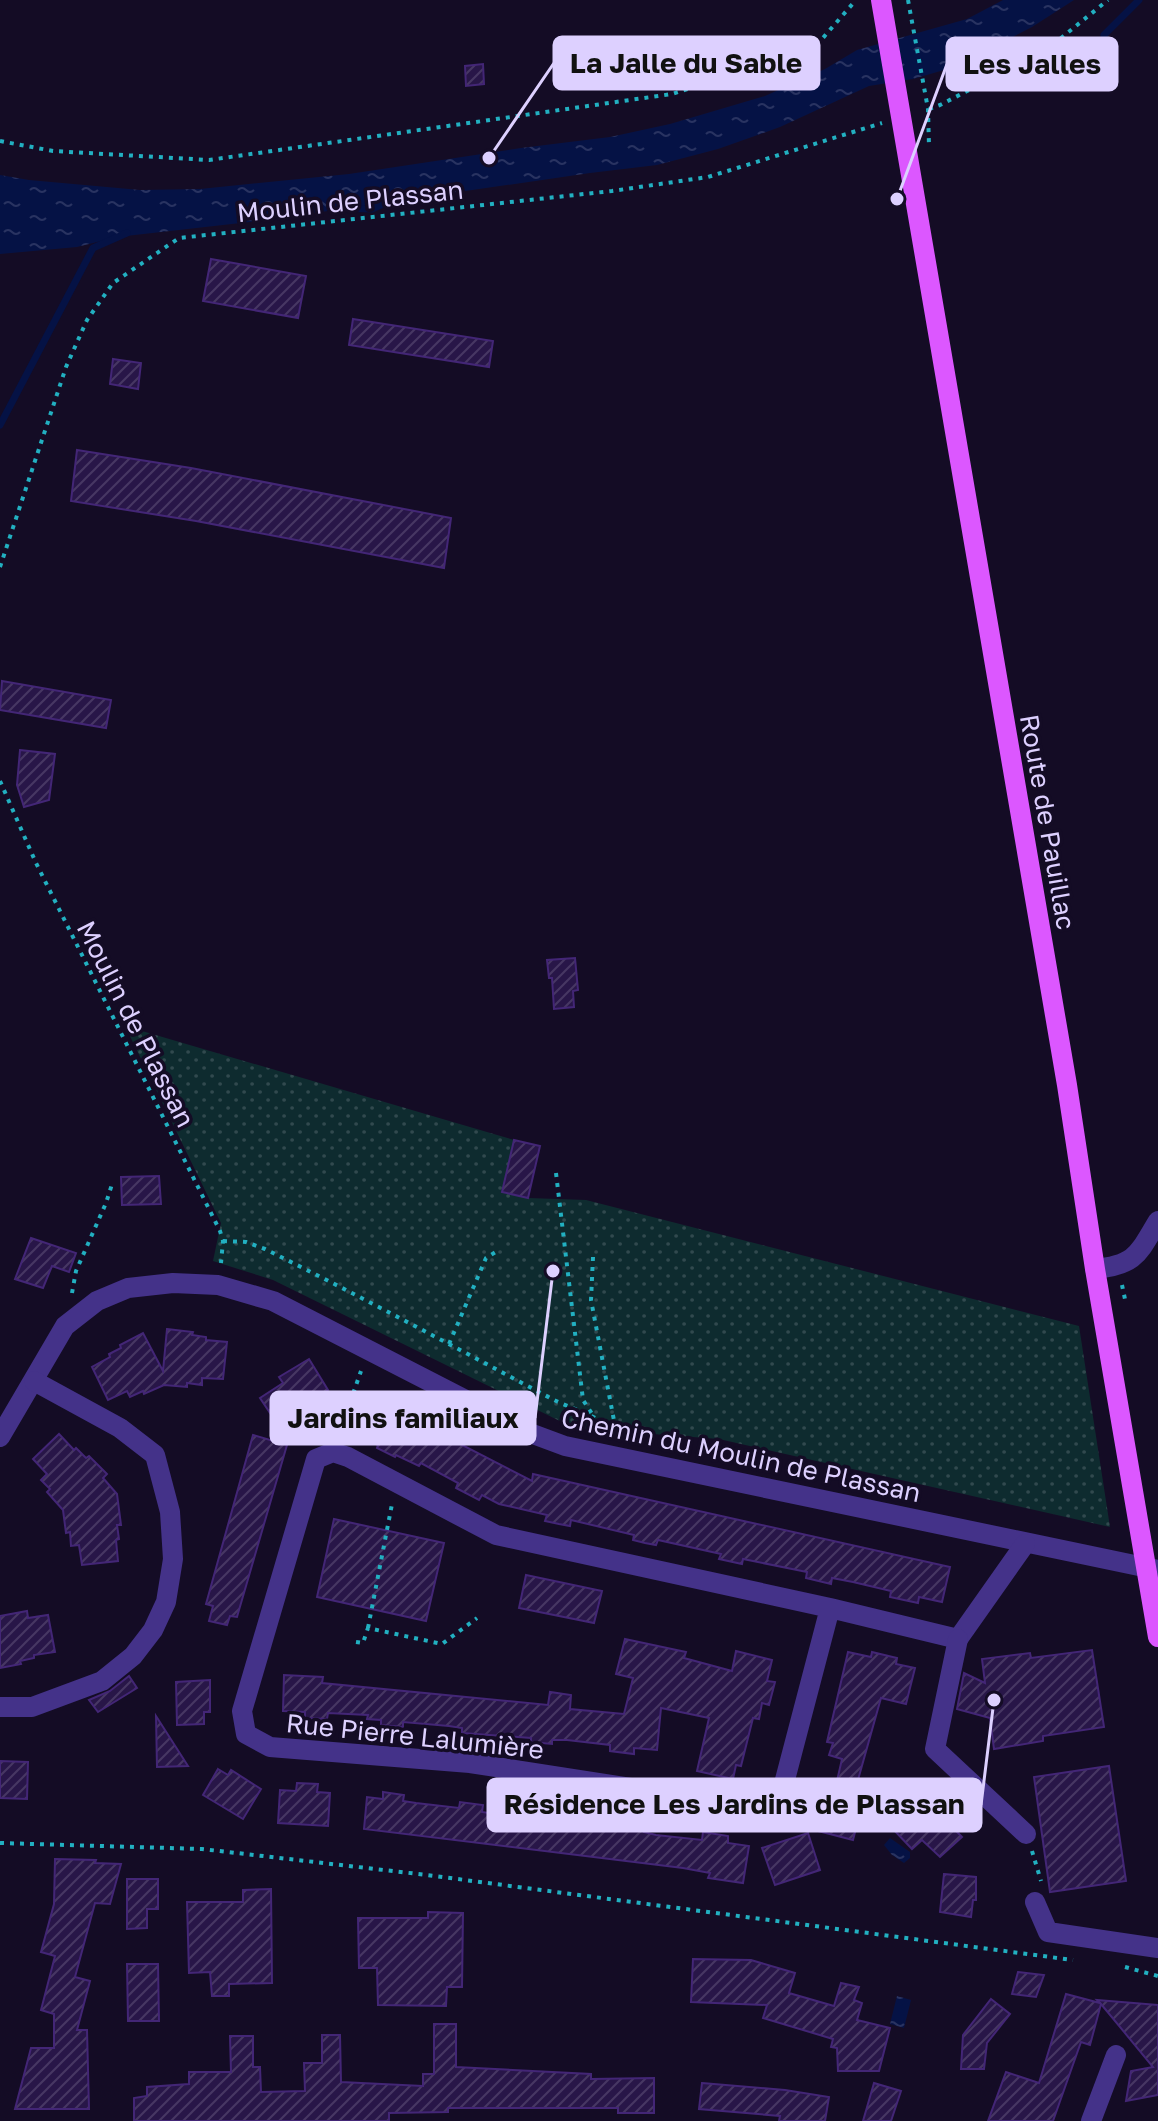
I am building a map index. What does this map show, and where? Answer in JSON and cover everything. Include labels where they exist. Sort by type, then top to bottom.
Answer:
[{"type":"main road","name":"Route de Pauillac","points":[[883,8],[1067,1085],[1095,1269],[1152,1568],[1158,1637]]},
{"type":"street","points":[[1095,1269],[1119,1267],[1137,1255],[1158,1221]]},
{"type":"street","name":"Chemin du Moulin de Plassan","points":[[0,1437],[65,1326],[97,1301],[128,1288],[173,1283],[218,1285],[273,1301],[547,1440],[1025,1544],[1152,1568]]},
{"type":"street","points":[[0,1707],[32,1707],[102,1681],[133,1656],[153,1630],[166,1602],[173,1559],[170,1512],[155,1455],[120,1428],[34,1381]]},
{"type":"street","points":[[333,1452],[496,1535],[958,1639]]},
{"type":"street","name":"Rue Pierre Lalumière","points":[[333,1452],[316,1459],[242,1711],[246,1734],[270,1747],[470,1763],[754,1807],[781,1795],[830,1608]]},
{"type":"street","points":[[1025,1544],[958,1639],[935,1749],[1026,1834]]},
{"type":"street","points":[[1041,1897],[1048,1932],[1158,1948]]},
{"type":"street","points":[[1091,2121],[1116,2055]]},
{"type":"path","points":[[0,141],[53,151],[209,160],[672,94],[783,59],[822,39],[856,0]]},
{"type":"path","name":"Moulin de Plassan","points":[[0,567],[66,367],[87,320],[113,283],[179,238],[612,191],[708,177],[940,105],[1045,51],[1108,0]]},
{"type":"path","points":[[909,2],[925,99]]},
{"type":"path","name":"Moulin de Plassan","points":[[0,781],[36,863],[223,1241]]},
{"type":"path","points":[[556,1173],[583,1400],[596,1419]]},
{"type":"path","points":[[83,1312],[70,1291],[113,1181]]},
{"type":"path","points":[[218,1285],[223,1241],[246,1242],[265,1249],[616,1431]]},
{"type":"path","points":[[449,1344],[486,1258],[499,1250]]},
{"type":"path","points":[[593,1257],[591,1300],[623,1456]]},
{"type":"path","points":[[333,1452],[369,1350]]},
{"type":"path","points":[[356,1642],[363,1643],[368,1628],[397,1483]]},
{"type":"path","points":[[368,1628],[442,1644],[477,1618]]},
{"type":"path","points":[[1026,1834],[1041,1897]]},
{"type":"path","points":[[0,1843],[202,1849],[427,1875],[1088,1962]]},
{"type":"path","points":[[1119,1966],[1158,1976]]},
{"type":"green space","points":[[125,1026],[514,1140],[503,1192],[528,1198],[586,1200],[1079,1326],[1110,1527],[719,1439],[574,1428],[273,1280],[213,1261],[221,1223]]},
{"type":"water","points":[[1003,0],[1074,0],[1032,27],[965,62],[964,72],[946,76],[944,70],[869,86],[780,127],[718,149],[657,165],[266,220],[117,237],[77,247],[0,254],[0,175],[140,190],[200,189],[349,174],[610,137],[670,124],[765,96],[825,69],[857,50],[967,19]]},
{"type":"water","points":[[890,1838],[910,1852],[910,1858],[904,1863],[884,1845]]},
{"type":"water","points":[[897,1996],[911,2000],[904,2028],[890,2024]]},
{"type":"building","points":[[483,64],[484,84],[466,86],[465,66]]},
{"type":"building","points":[[211,259],[306,276],[298,318],[203,301]]},
{"type":"building","points":[[353,319],[493,341],[489,367],[349,345]]},
{"type":"building","points":[[113,359],[141,363],[138,389],[110,384]]},
{"type":"building","points":[[77,450],[191,468],[451,518],[444,568],[196,521],[71,501]]},
{"type":"building","points":[[2,681],[111,700],[106,728],[0,710]]},
{"type":"building","points":[[20,750],[55,754],[49,800],[24,807],[17,785]]},
{"type":"building","points":[[575,958],[578,990],[573,991],[574,1007],[554,1009],[552,978],[549,978],[547,960]]},
{"type":"building","points":[[514,1140],[540,1146],[528,1198],[502,1192]]},
{"type":"building","points":[[159,1176],[161,1204],[122,1205],[121,1177]]},
{"type":"building","points":[[31,1238],[76,1253],[69,1272],[52,1266],[43,1288],[15,1279]]},
{"type":"building","points":[[167,1329],[193,1332],[192,1335],[206,1337],[206,1340],[227,1342],[223,1379],[202,1378],[202,1385],[187,1383],[187,1387],[164,1385],[130,1397],[127,1391],[108,1400],[92,1367],[110,1357],[109,1354],[121,1348],[120,1345],[143,1333],[163,1371]]},
{"type":"building","points":[[309,1359],[328,1390],[308,1403],[312,1409],[280,1428],[260,1398],[283,1383],[279,1377]]},
{"type":"building","points":[[365,1395],[532,1481],[533,1474],[950,1567],[942,1602],[919,1597],[918,1603],[890,1597],[891,1591],[853,1582],[832,1578],[831,1584],[806,1578],[807,1572],[743,1559],[742,1564],[719,1559],[721,1554],[658,1540],[656,1545],[645,1543],[633,1540],[634,1535],[571,1520],[570,1526],[545,1521],[547,1515],[499,1504],[482,1495],[479,1500],[456,1488],[458,1483],[421,1463],[419,1466],[395,1457],[349,1431]]},
{"type":"building","points":[[59,1434],[74,1450],[76,1448],[86,1458],[89,1456],[107,1474],[103,1478],[117,1494],[121,1525],[117,1525],[118,1561],[82,1565],[79,1545],[71,1546],[63,1510],[47,1492],[50,1489],[41,1480],[47,1474],[33,1459]]},
{"type":"building","points":[[253,1435],[287,1445],[237,1617],[230,1616],[227,1625],[209,1621],[213,1606],[206,1604]]},
{"type":"building","points":[[334,1519],[444,1543],[426,1621],[317,1597]]},
{"type":"building","points":[[526,1575],[602,1591],[594,1623],[519,1608]]},
{"type":"building","points":[[27,1611],[28,1618],[48,1615],[55,1652],[34,1655],[34,1658],[20,1661],[21,1664],[0,1668],[0,1616]]},
{"type":"building","points":[[625,1639],[686,1652],[684,1658],[732,1671],[736,1651],[772,1660],[767,1681],[775,1682],[769,1705],[762,1703],[759,1719],[753,1718],[741,1766],[736,1765],[733,1779],[697,1771],[709,1718],[661,1708],[657,1750],[634,1748],[634,1754],[610,1751],[610,1745],[567,1740],[552,1740],[552,1744],[531,1742],[531,1738],[462,1733],[462,1728],[449,1726],[403,1722],[403,1727],[381,1725],[381,1720],[367,1719],[368,1715],[328,1713],[327,1719],[305,1718],[305,1712],[283,1711],[284,1675],[323,1677],[322,1683],[548,1705],[550,1692],[571,1695],[570,1709],[624,1714],[633,1678],[616,1674]]},
{"type":"building","points":[[1092,1650],[1104,1727],[1043,1736],[1043,1741],[994,1749],[990,1718],[957,1709],[964,1673],[985,1683],[982,1659],[1030,1653],[1031,1658]]},
{"type":"building","points":[[848,1652],[871,1657],[872,1652],[897,1658],[896,1664],[915,1668],[906,1704],[881,1698],[856,1787],[866,1789],[853,1840],[818,1831],[827,1792],[834,1794],[842,1759],[829,1755],[833,1743],[827,1742]]},
{"type":"building","points":[[129,1676],[137,1688],[98,1712],[89,1700],[110,1691]]},
{"type":"building","points":[[210,1680],[210,1712],[204,1712],[204,1724],[177,1725],[176,1682]]},
{"type":"building","points":[[156,1716],[188,1766],[157,1767]]},
{"type":"building","points":[[0,1761],[28,1762],[27,1799],[0,1798]]},
{"type":"building","points":[[1109,1766],[1126,1881],[1050,1892],[1034,1777]]},
{"type":"building","points":[[218,1769],[228,1775],[231,1770],[261,1789],[243,1819],[203,1795]]},
{"type":"building","points":[[297,1783],[318,1784],[317,1792],[330,1793],[328,1826],[278,1823],[280,1790],[296,1791]]},
{"type":"building","points":[[383,1792],[404,1795],[403,1801],[416,1803],[459,1808],[460,1802],[483,1805],[482,1812],[495,1814],[539,1819],[540,1812],[563,1815],[562,1822],[622,1829],[623,1823],[645,1825],[644,1832],[656,1835],[702,1840],[703,1832],[728,1836],[728,1843],[749,1846],[743,1883],[708,1878],[710,1873],[683,1868],[364,1829],[367,1797],[383,1799]]},
{"type":"building","points":[[922,1796],[962,1837],[940,1857],[922,1840],[912,1849],[891,1827]]},
{"type":"building","points":[[808,1833],[820,1870],[775,1885],[762,1848]]},
{"type":"building","points":[[55,1859],[121,1864],[110,1904],[95,1903],[75,1977],[90,1981],[77,2030],[87,2030],[89,2109],[15,2109],[31,2048],[54,2048],[54,2014],[41,2010],[55,1956],[41,1952],[54,1904]]},
{"type":"building","points":[[944,1874],[976,1877],[976,1900],[973,1900],[971,1917],[940,1912]]},
{"type":"building","points":[[127,1879],[158,1879],[158,1909],[147,1909],[147,1928],[127,1929]]},
{"type":"building","points":[[271,1889],[272,1983],[229,1984],[229,1996],[212,1996],[210,1972],[189,1973],[187,1902],[243,1902],[243,1890]]},
{"type":"building","points":[[428,1912],[463,1913],[462,1987],[447,1987],[446,2006],[378,2005],[377,1968],[359,1968],[358,1918],[428,1918]]},
{"type":"building","points":[[693,1959],[751,1960],[795,1973],[789,1993],[834,2006],[841,1983],[859,1987],[854,2000],[862,2003],[857,2020],[890,2028],[879,2071],[838,2071],[837,2048],[831,2047],[833,2039],[763,2018],[767,2005],[691,2002]]},
{"type":"building","points":[[127,1964],[158,1964],[159,2021],[128,2021]]},
{"type":"building","points":[[1018,1972],[1044,1975],[1036,1997],[1012,1994]]},
{"type":"building","points":[[1066,1994],[1100,2003],[1097,2000],[1158,2005],[1158,2095],[1126,2101],[1131,2071],[1153,2067],[1101,2004],[1090,2045],[1081,2042],[1053,2121],[988,2121],[1006,2072],[1039,2083]]},
{"type":"building","points":[[991,1999],[1010,2014],[987,2043],[984,2069],[961,2069],[963,2035]]},
{"type":"building","points":[[434,2024],[456,2024],[456,2067],[591,2074],[591,2079],[654,2078],[654,2113],[618,2113],[618,2108],[448,2108],[448,2112],[389,2113],[389,2121],[134,2121],[134,2098],[147,2096],[147,2087],[189,2084],[189,2072],[231,2072],[230,2036],[253,2036],[253,2067],[260,2067],[261,2092],[305,2091],[304,2063],[322,2063],[322,2035],[340,2035],[341,2082],[423,2086],[423,2074],[434,2074]]},
{"type":"building","points":[[702,2083],[829,2097],[825,2121],[779,2121],[780,2116],[699,2109]]},
{"type":"building","points":[[874,2083],[901,2091],[891,2121],[863,2121]]},
{"type":"waterway","points":[[1104,35],[1139,0]]},
{"type":"waterway","points":[[336,208],[372,209],[394,199]]},
{"type":"waterway","points":[[0,425],[93,248],[127,233]]},
{"type":"place","name":"La Jalle du Sable","points":[[489,158]]},
{"type":"place","name":"Les Jalles","points":[[897,199]]},
{"type":"place","name":"Jardins familiaux","points":[[553,1271]]},
{"type":"place","name":"Résidence Les Jardins de Plassan","points":[[994,1700]]}]
